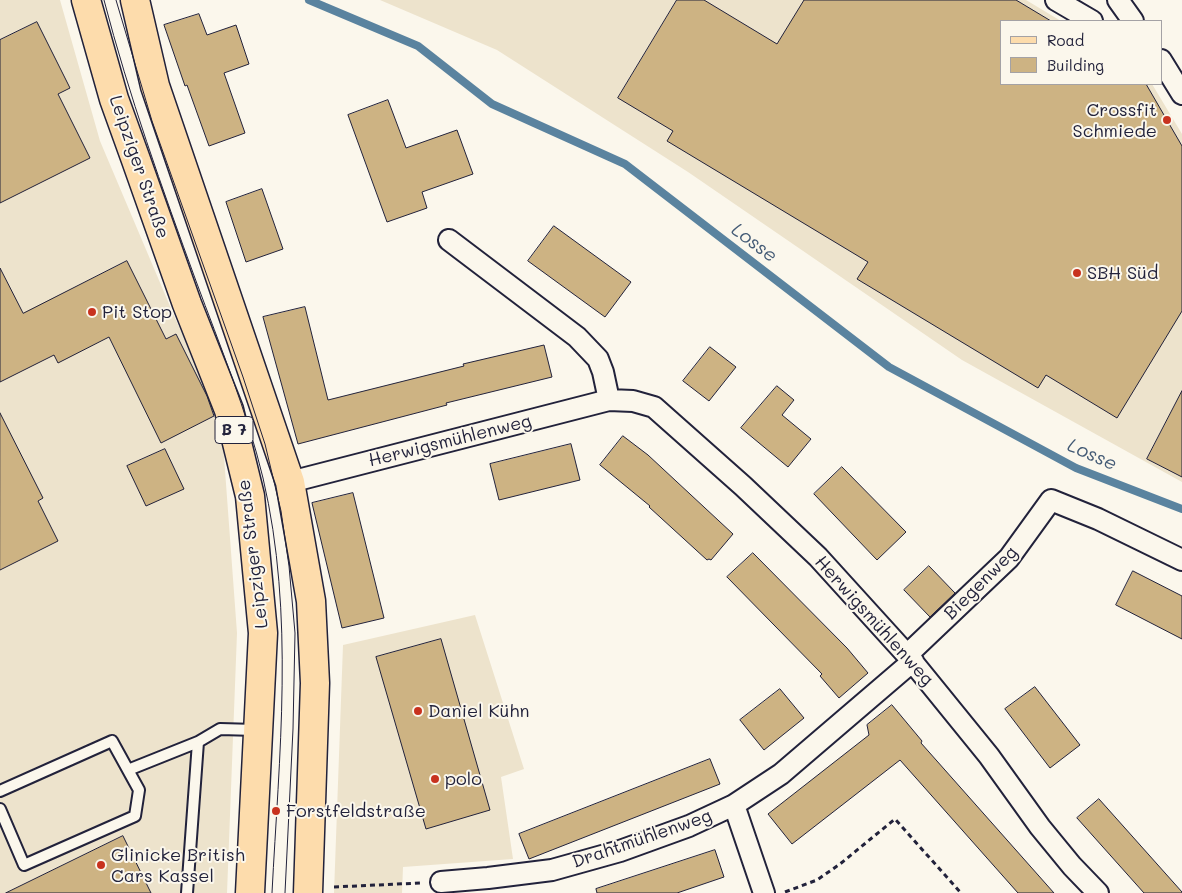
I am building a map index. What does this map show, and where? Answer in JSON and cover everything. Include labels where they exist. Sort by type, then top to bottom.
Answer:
[{"type":"main road","name":"Leipziger Straße","points":[[86,0],[114,98],[187,304],[229,410],[247,486],[263,633],[250,893]]},
{"type":"main road","name":"B 7","points":[[135,0],[155,86],[290,482],[311,601],[321,890]]},
{"type":"street","points":[[1056,0],[1090,20]]},
{"type":"street","points":[[1118,0],[1132,20]]},
{"type":"street","points":[[1162,62],[1182,94]]},
{"type":"street","points":[[449,240],[577,337],[598,359],[609,400]]},
{"type":"street","name":"Herwigsmühlenweg","points":[[290,482],[609,400],[633,402],[654,407],[818,557],[910,658],[990,756],[1040,827],[1072,866],[1098,893]]},
{"type":"street","name":"Biegenweg","points":[[910,658],[1009,558],[1051,500],[1098,519],[1182,560]]},
{"type":"street","name":"Drahtmühlenweg","points":[[441,882],[552,870],[620,851],[689,826],[734,805],[781,774],[910,658]]},
{"type":"street","points":[[734,805],[764,893]]},
{"type":"lane","points":[[128,770],[198,742],[220,729],[258,730]]},
{"type":"lane","points":[[0,791],[112,741],[139,790],[136,816],[24,865],[0,809]]},
{"type":"lane","points":[[187,893],[198,742]]},
{"type":"path","points":[[782,893],[818,880],[894,819],[961,893]]},
{"type":"path","points":[[321,890],[441,882]]},
{"type":"shaded area","points":[[0,0],[60,0],[100,141],[175,318],[221,416],[237,633],[227,893],[0,893]]},
{"type":"shaded area","points":[[380,0],[1026,0],[1059,20],[1000,20],[1000,85],[1153,85],[1182,134],[1182,482],[962,360],[688,172],[497,50]]},
{"type":"shaded area","points":[[475,615],[524,769],[501,777],[513,859],[403,867],[402,893],[334,893],[343,645]]},
{"type":"building","points":[[677,0],[704,0],[777,44],[804,0],[1016,0],[1049,20],[1000,20],[1000,85],[1147,85],[1182,146],[1182,311],[1117,418],[1046,375],[1038,388],[857,279],[868,262],[667,141],[673,131],[618,98]]},
{"type":"building","points":[[199,14],[207,35],[236,25],[249,64],[224,73],[245,133],[209,146],[187,85],[185,86],[164,25]]},
{"type":"building","points":[[37,22],[70,88],[58,94],[90,158],[0,203],[0,40]]},
{"type":"building","points":[[388,100],[406,148],[457,130],[473,174],[422,192],[427,208],[387,222],[348,115]]},
{"type":"building","points":[[262,189],[283,249],[246,262],[226,202]]},
{"type":"building","points":[[554,226],[631,282],[605,317],[528,261]]},
{"type":"building","points":[[127,261],[166,339],[176,334],[207,396],[214,416],[161,443],[109,337],[58,363],[54,355],[0,382],[0,268],[23,313]]},
{"type":"building","points":[[305,307],[328,400],[464,366],[463,364],[544,345],[552,377],[446,403],[447,405],[298,444],[263,317]]},
{"type":"building","points":[[710,347],[736,367],[709,401],[683,381]]},
{"type":"building","points":[[777,386],[794,400],[782,415],[811,439],[788,467],[741,428]]},
{"type":"building","points":[[1182,391],[1182,477],[1147,459]]},
{"type":"building","points":[[0,413],[43,498],[38,501],[58,541],[0,570]]},
{"type":"building","points":[[623,436],[648,455],[733,534],[711,560],[707,560],[650,506],[600,465]]},
{"type":"building","points":[[571,444],[580,480],[499,500],[490,464]]},
{"type":"building","points":[[165,449],[184,489],[146,506],[127,466]]},
{"type":"building","points":[[842,467],[906,532],[877,560],[814,494]]},
{"type":"building","points":[[353,493],[384,618],[342,628],[312,503]]},
{"type":"building","points":[[753,553],[847,648],[868,673],[839,698],[820,676],[822,674],[727,577]]},
{"type":"building","points":[[929,566],[955,593],[930,617],[904,590]]},
{"type":"building","points":[[1133,571],[1182,596],[1182,639],[1116,605]]},
{"type":"building","points":[[441,639],[490,810],[426,829],[376,657]]},
{"type":"building","points":[[1035,687],[1080,745],[1050,768],[1005,709]]},
{"type":"building","points":[[780,689],[804,718],[764,750],[740,720]]},
{"type":"building","points":[[892,705],[922,741],[921,743],[1054,893],[1018,893],[900,760],[792,844],[768,814],[869,735],[867,725]]},
{"type":"building","points":[[710,759],[720,784],[529,859],[519,834]]},
{"type":"building","points":[[1099,799],[1182,893],[1144,893],[1077,818]]},
{"type":"building","name":"Glinicke British Cars Kassel","points":[[123,836],[151,893],[6,893]]},
{"type":"building","points":[[715,850],[724,877],[677,893],[597,893],[596,889]]},
{"type":"waterway","name":"Losse","points":[[309,0],[418,46],[492,104],[625,164],[889,367],[1076,468],[1182,509]]},
{"type":"tram line","points":[[104,0],[147,142],[257,453],[273,530],[279,581],[282,685],[272,893]]},
{"type":"tram line","points":[[116,0],[152,121],[265,444],[281,511],[289,566],[295,633],[293,729],[285,893]]},
{"type":"place","name":"Crossfit Schmiede","points":[[1167,120]]},
{"type":"place","name":"SBH Süd","points":[[1077,273]]},
{"type":"place","name":"Pit Stop","points":[[92,312]]},
{"type":"place","name":"Daniel Kühn","points":[[418,711]]},
{"type":"place","name":"polo","points":[[435,779]]},
{"type":"place","name":"Forstfeldstraße","points":[[276,811]]},
{"type":"place","name":"Glinicke British Cars Kassel","points":[[101,865]]}]
